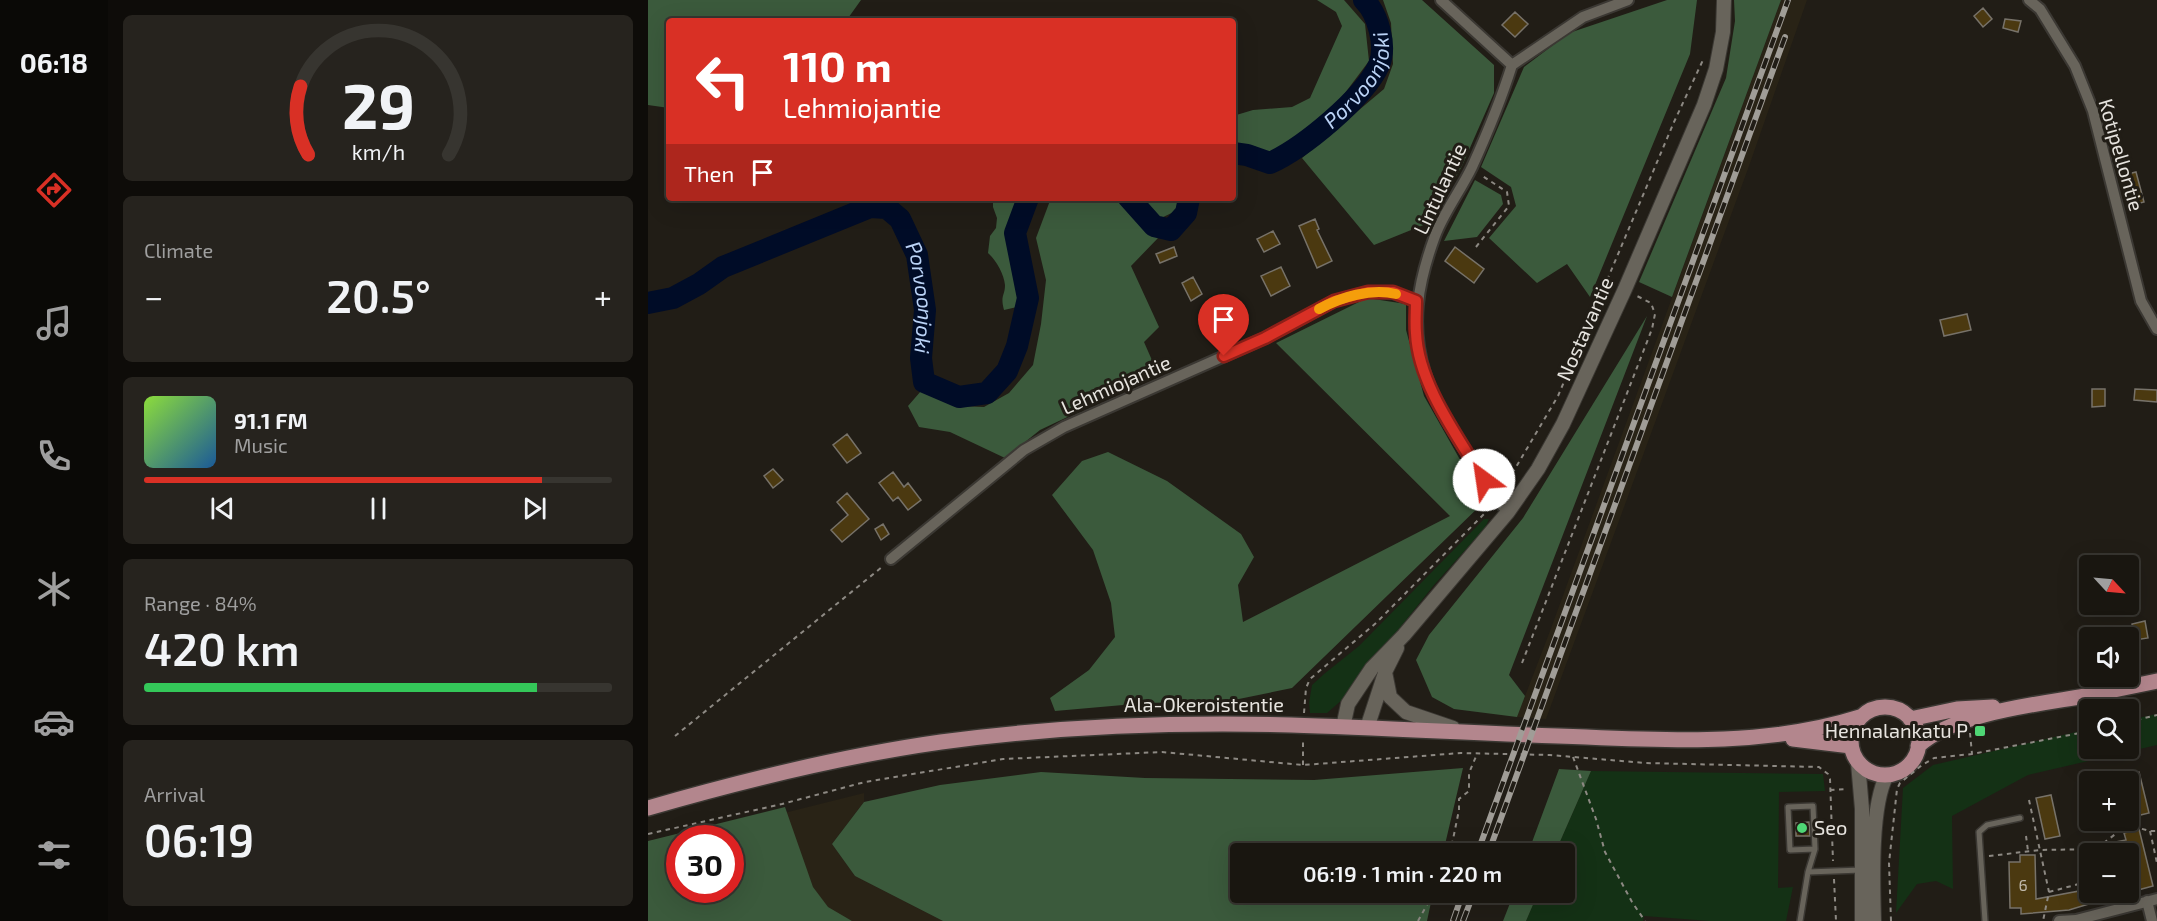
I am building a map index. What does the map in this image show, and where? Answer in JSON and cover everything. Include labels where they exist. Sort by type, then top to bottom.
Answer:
[{"type":"main road","points":[[1918,746],[1916,728],[1910,719],[1903,712],[1892,708],[1881,707],[1870,711],[1860,717],[1852,731],[1851,746],[1858,763],[1874,774],[1887,775],[1903,770],[1910,763],[1918,746],[1952,726],[2017,708],[2157,681]]},
{"type":"main road","points":[[1910,719],[1957,709],[2017,708]]},
{"type":"main road","name":"Ala-Okeroistentie","points":[[1769,737],[1836,725],[1860,717]]},
{"type":"main road","name":"Ala-Okeroistentie","points":[[648,808],[787,770],[907,747],[990,736],[1135,725],[1241,724],[1343,727],[1636,740],[1769,737],[1851,746]]},
{"type":"street","points":[[1441,0],[1512,65],[1583,17],[1628,0]]},
{"type":"street","name":"Nostavantie","points":[[1343,727],[1348,704],[1372,668],[1404,635],[1508,512],[1538,470],[1563,424],[1625,289],[1704,105],[1716,69],[1724,32],[1724,0]]},
{"type":"street","name":"Kotipellontie","points":[[2029,0],[2040,9],[2075,66],[2092,111],[2141,301],[2157,329]]},
{"type":"street","name":"Lintulantie","points":[[1508,512],[1497,500],[1432,392],[1416,336],[1416,301],[1436,235],[1471,168],[1504,92],[1512,65]]},
{"type":"street","name":"Lehmiojantie","points":[[891,559],[1024,450],[1064,427],[1265,338],[1334,301],[1368,292],[1393,292],[1416,301]]},
{"type":"street","name":"Nostavantie","points":[[1367,728],[1385,672],[1404,635]]},
{"type":"street","points":[[1385,672],[1390,697],[1406,712],[1469,731]]},
{"type":"street","points":[[1858,763],[1874,921]]},
{"type":"street","points":[[1862,921],[1881,788],[1887,775]]},
{"type":"street","points":[[2059,921],[2076,920],[2152,900],[2152,921]]},
{"type":"lane","points":[[1800,921],[1808,872],[1815,849],[1813,806],[1788,807],[1790,850],[1815,849]]},
{"type":"lane","points":[[1985,921],[1979,832],[1987,825],[2020,818]]},
{"type":"lane","points":[[1808,872],[1868,870]]},
{"type":"path","points":[[1305,713],[1306,688],[1310,680],[1376,623],[1497,500],[1558,396],[1674,122],[1705,56]]},
{"type":"path","points":[[1471,168],[1507,192],[1509,206],[1476,247]]},
{"type":"path","points":[[1522,663],[1652,329],[1655,314],[1651,303],[1625,289]]},
{"type":"path","points":[[675,736],[891,559]]},
{"type":"path","points":[[2139,719],[2157,715]]},
{"type":"path","points":[[1970,732],[1972,754]]},
{"type":"path","points":[[1891,921],[1889,863],[1898,787],[1930,760],[2079,732]]},
{"type":"path","points":[[1303,740],[1303,765]]},
{"type":"path","points":[[648,834],[782,804],[865,782],[1003,759],[1162,752],[1303,765],[1477,754],[1573,756],[1645,763],[1819,767],[1828,774],[1830,779],[1836,921]]},
{"type":"path","points":[[1452,843],[1460,799],[1469,791],[1470,773],[1477,754]]},
{"type":"path","points":[[1573,756],[1596,819],[1605,852],[1645,921]]},
{"type":"path","points":[[2029,800],[2049,892],[2043,921]]},
{"type":"path","points":[[2139,827],[2157,831]]},
{"type":"path","points":[[2150,831],[2157,863]]},
{"type":"path","points":[[2104,843],[2117,833]]},
{"type":"path","points":[[2026,836],[2028,852]]},
{"type":"path","points":[[1980,857],[2040,850],[2079,849]]},
{"type":"path","points":[[2049,892],[2079,884]]},
{"type":"path","points":[[1418,921],[1428,903]]},
{"type":"shaded area","points":[[1781,0],[1807,0],[1749,166],[1546,719],[1517,717],[1550,631]]},
{"type":"shaded area","points":[[864,793],[864,802],[832,844],[855,876],[943,921],[852,921],[829,910],[813,887],[784,813]]},
{"type":"green space","points":[[648,0],[861,0],[848,18],[666,18],[666,108],[648,105]]},
{"type":"green space","points":[[1317,0],[1344,0],[1365,24],[1369,61],[1336,105],[1280,148],[1269,153],[1254,146],[1236,144],[1236,115],[1253,110],[1292,107],[1310,98],[1342,26],[1336,12]]},
{"type":"green space","points":[[1383,0],[1422,0],[1494,65],[1494,93],[1462,166],[1431,222],[1374,245],[1302,158],[1384,89],[1393,64],[1391,23]]},
{"type":"green space","points":[[1667,0],[1697,0],[1690,54],[1590,297],[1567,264],[1537,283],[1489,238],[1516,206],[1511,187],[1481,167],[1524,67],[1569,33]]},
{"type":"green space","points":[[1734,0],[1781,0],[1672,297],[1639,282],[1726,78],[1735,21]]},
{"type":"green space","points":[[1475,180],[1501,195],[1503,204],[1477,237],[1444,241]]},
{"type":"green space","points":[[993,201],[1019,201],[1009,229],[1021,306],[1004,310],[1002,301],[1004,281],[994,259],[988,253],[990,236],[996,228],[997,218]]},
{"type":"green space","points":[[1050,201],[1119,201],[1141,225],[1159,237],[1131,266],[1159,327],[1144,342],[1158,374],[1040,430],[1005,458],[950,432],[919,427],[908,406],[921,391],[958,406],[984,407],[1009,393],[1033,365],[1046,280],[1036,238]]},
{"type":"green space","points":[[1146,201],[1183,201],[1180,209],[1159,219]]},
{"type":"green space","points":[[1367,298],[1406,304],[1406,330],[1424,396],[1484,502],[1292,688],[1229,701],[1146,703],[1055,711],[1050,698],[1089,670],[1115,637],[1111,603],[1093,550],[1052,495],[1082,461],[1108,452],[1167,481],[1241,534],[1254,557],[1238,585],[1243,622],[1450,516],[1276,343]]},
{"type":"green space","points":[[1647,316],[1509,675],[1525,696],[1517,717],[1454,709],[1432,697],[1416,660],[1429,635],[1523,518]]},
{"type":"green space","points":[[1484,519],[1489,519],[1485,528],[1434,585],[1343,699],[1327,713],[1310,713],[1312,685],[1359,646]]},
{"type":"green space","points":[[2157,714],[2157,745],[2139,749],[2139,718]]},
{"type":"green space","points":[[2079,731],[2079,759],[2097,759],[2028,775],[1952,816],[1953,889],[1936,881],[1917,884],[1896,913],[1903,788],[1933,765]]},
{"type":"green space","points":[[1463,768],[1445,843],[1230,843],[1230,903],[1431,903],[1427,921],[943,921],[855,876],[832,844],[864,802],[940,785],[1041,772],[1145,778],[1314,780]]},
{"type":"green space","points":[[1559,769],[1591,771],[1559,843],[1532,843]]},
{"type":"green space","points":[[1591,771],[1823,774],[1825,791],[1779,792],[1778,888],[1793,887],[1786,921],[1710,921],[1644,916],[1643,921],[1526,921],[1534,903],[1575,903],[1575,843],[1559,843]]},
{"type":"green space","points":[[785,807],[813,887],[828,907],[852,921],[648,921],[648,841],[666,837],[666,903],[744,903],[744,825],[712,825]]},
{"type":"green space","points":[[1510,903],[1534,903],[1526,921],[1503,921]]},
{"type":"building","points":[[1983,8],[1992,19],[1983,27],[1974,16]]},
{"type":"building","points":[[1515,12],[1528,24],[1515,37],[1502,25]]},
{"type":"building","points":[[2005,19],[2021,21],[2018,32],[2003,28]]},
{"type":"building","points":[[2136,172],[2144,202],[2128,206],[2120,176]]},
{"type":"building","points":[[1315,219],[1319,229],[1317,230],[1332,261],[1317,268],[1299,226]]},
{"type":"building","points":[[1273,231],[1280,244],[1264,252],[1257,239]]},
{"type":"building","points":[[1174,247],[1177,256],[1160,263],[1156,254]]},
{"type":"building","points":[[1455,247],[1484,269],[1474,283],[1445,261]]},
{"type":"building","points":[[1281,267],[1290,286],[1271,296],[1261,276]]},
{"type":"building","points":[[1193,277],[1202,294],[1191,301],[1182,283]]},
{"type":"building","points":[[1967,314],[1971,330],[1944,336],[1940,320]]},
{"type":"building","points":[[2092,389],[2105,389],[2105,406],[2092,407]]},
{"type":"building","points":[[2135,389],[2157,390],[2157,402],[2134,400]]},
{"type":"building","points":[[847,434],[861,453],[847,463],[833,445]]},
{"type":"building","points":[[773,469],[783,480],[773,488],[764,476]]},
{"type":"building","points":[[893,472],[904,487],[908,483],[921,500],[908,510],[898,497],[893,501],[879,483]]},
{"type":"building","points":[[847,493],[869,519],[842,542],[831,530],[848,515],[837,502]]},
{"type":"building","points":[[883,524],[889,534],[881,540],[875,529]]},
{"type":"building","points":[[2145,621],[2148,638],[2139,639],[2139,627],[2133,627],[2132,624]]},
{"type":"building","points":[[2139,772],[2149,813],[2139,815]]},
{"type":"building","points":[[2051,795],[2060,836],[2045,839],[2036,798]]},
{"type":"building","points":[[1809,822],[1810,836],[1796,836],[1796,823]]},
{"type":"building","points":[[2139,829],[2153,886],[2139,890],[2139,843],[2115,843],[2126,840],[2124,833],[2139,831]]},
{"type":"building","points":[[2020,855],[2035,855],[2036,899],[2079,891],[2079,903],[2092,903],[2069,910],[2021,914],[2021,908],[2010,908],[2009,862],[2020,862]]},
{"type":"waterway","name":"Porvoonjoki","points":[[1236,153],[1270,163],[1315,134],[1360,93],[1379,65],[1382,49],[1377,22],[1364,0]]},
{"type":"waterway","name":"Porvoonjoki","points":[[648,303],[673,298],[699,284],[723,267],[870,207],[887,208],[900,219],[917,255],[925,310],[921,358],[924,382],[959,397],[987,393],[1007,371],[1017,346],[1028,298],[1015,233],[1027,201]]},
{"type":"waterway","name":"Porvoonjoki","points":[[1132,201],[1154,226],[1171,230],[1186,213],[1188,201]]},
{"type":"railway","points":[[1481,843],[1788,0]]},
{"type":"railway","points":[[1492,843],[1785,37]]},
{"type":"railway","points":[[1453,921],[1459,903]]},
{"type":"railway","points":[[1463,921],[1470,903]]},
{"type":"slow traffic","points":[[1319,309],[1334,301],[1368,292],[1396,294]]},
{"type":"place","name":"Hennalankatu P","points":[[1980,731]]},
{"type":"place","name":"Seo","points":[[1802,828]]},
{"type":"route","points":[[1224,356],[1265,338],[1334,301],[1368,292],[1393,292],[1416,301],[1416,336],[1425,374],[1436,401],[1484,480]]}]
